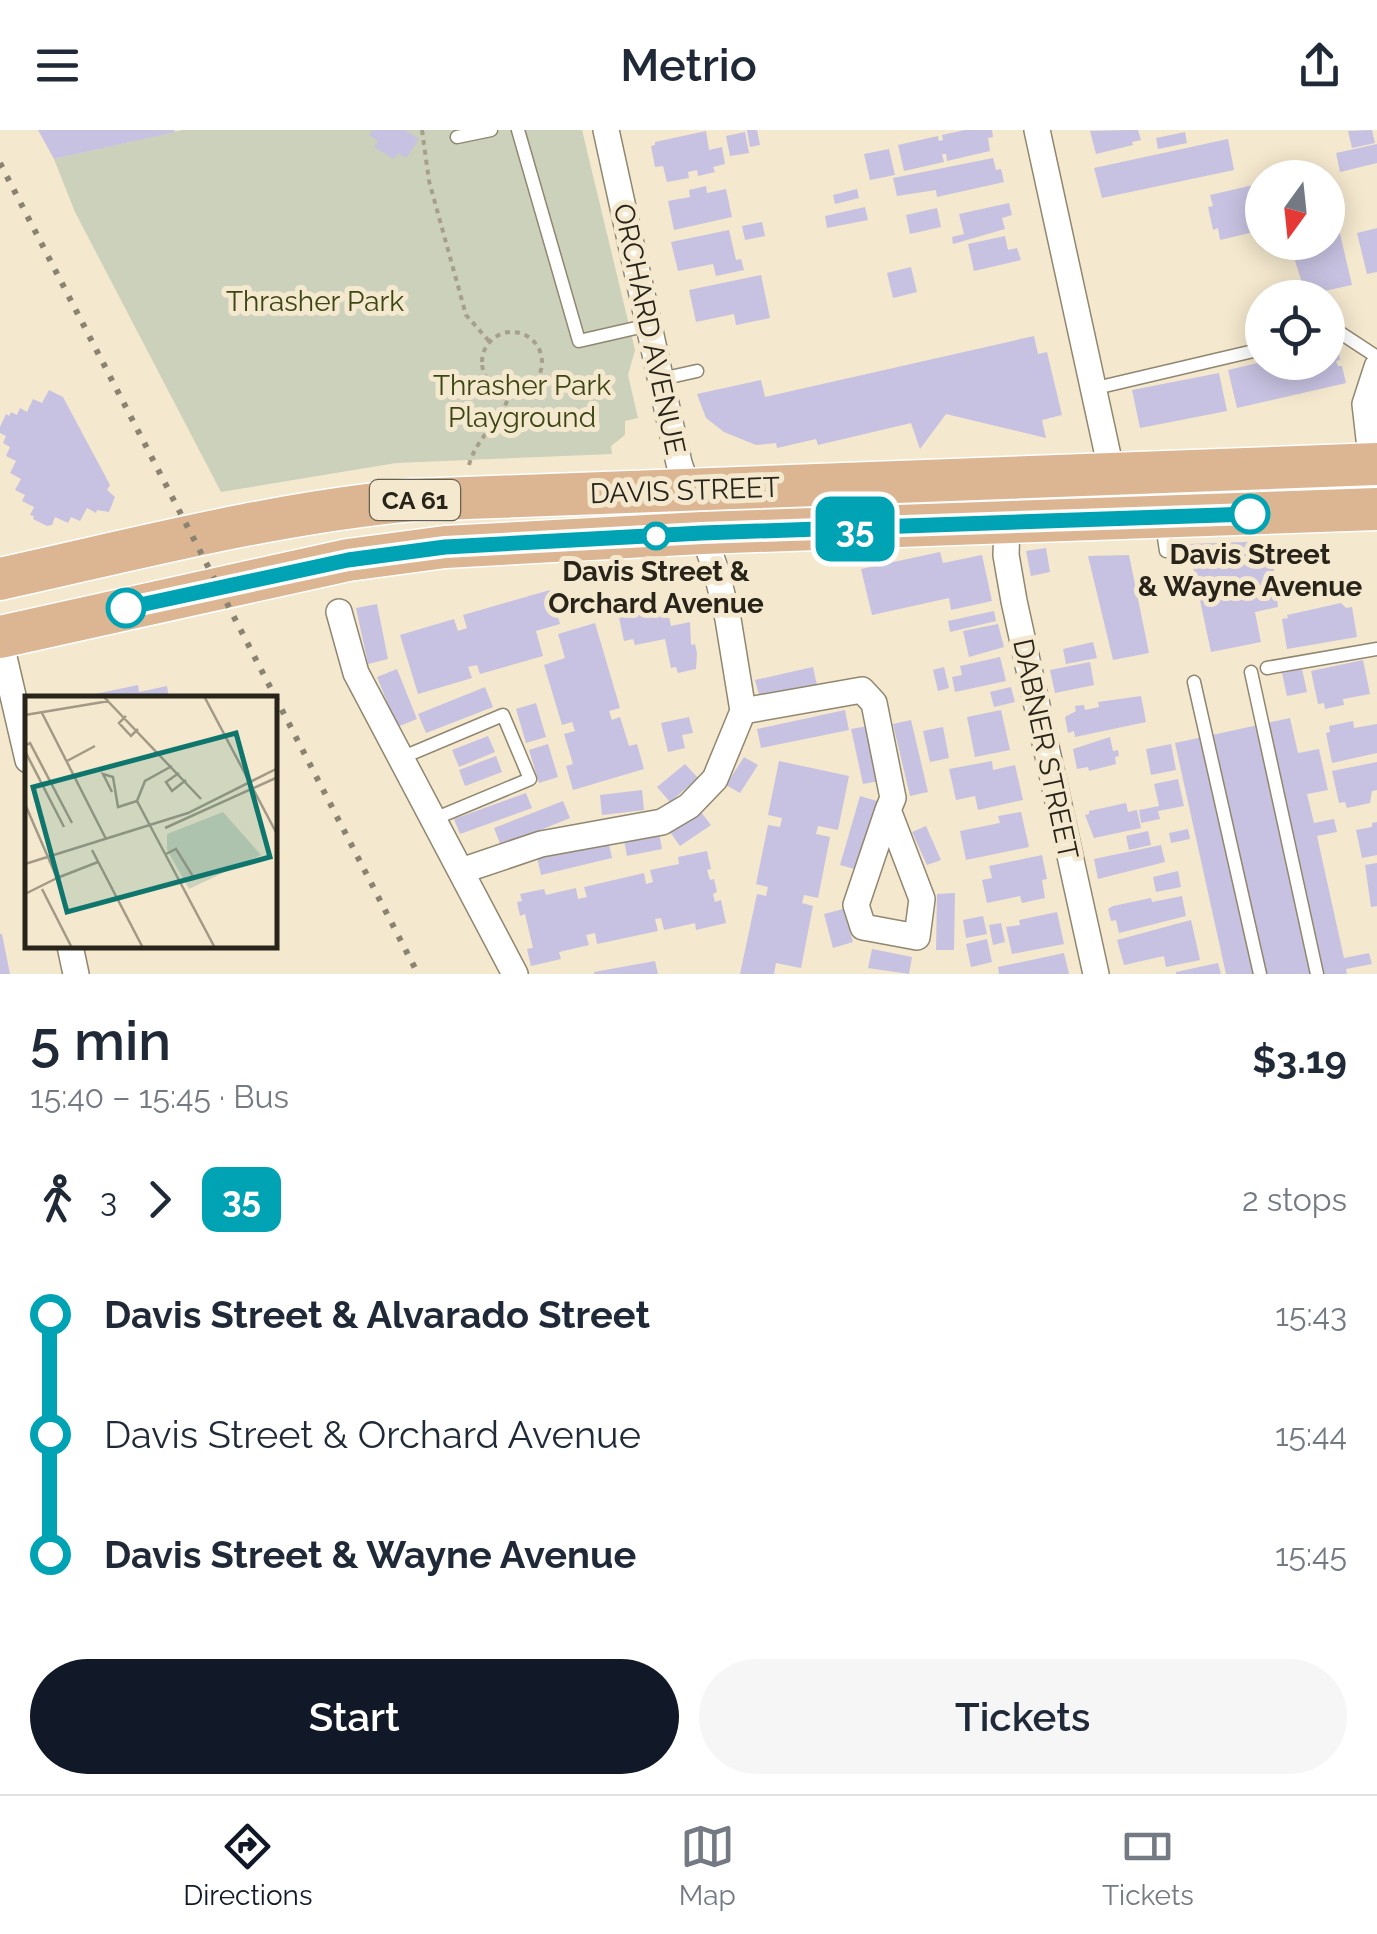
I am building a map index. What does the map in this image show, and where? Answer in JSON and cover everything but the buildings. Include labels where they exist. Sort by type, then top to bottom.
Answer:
[{"type":"main road","name":"DAVIS STREET","points":[[0,579],[192,536],[359,505],[413,500],[1112,474],[1375,476]]},
{"type":"main road","name":"DAVIS STREET","points":[[0,638],[348,560],[445,547],[702,533],[815,539],[1007,523],[1164,534],[1377,509]]},
{"type":"street","name":"ORCHARD AVENUE","points":[[606,130],[686,490],[728,619],[743,711]]},
{"type":"street","points":[[1038,130],[1112,474]]},
{"type":"street","points":[[1375,476],[1364,404],[1377,367]]},
{"type":"street","name":"DABNER STREET","points":[[1007,523],[1006,555],[1014,601],[1096,974]]},
{"type":"street","points":[[339,612],[356,673],[515,974]]},
{"type":"street","points":[[0,638],[25,747]]},
{"type":"street","points":[[461,872],[541,844],[662,822],[689,806],[715,779],[743,711],[862,690],[874,703],[893,798],[888,810]]},
{"type":"street","points":[[71,949],[76,974]]},
{"type":"lane","points":[[457,137],[492,130]]},
{"type":"lane","points":[[518,130],[579,342],[649,325]]},
{"type":"lane","points":[[1345,336],[1377,357]]},
{"type":"lane","points":[[1096,388],[1245,353]]},
{"type":"lane","points":[[661,379],[697,371]]},
{"type":"lane","points":[[1268,668],[1377,649]]},
{"type":"lane","points":[[1252,672],[1317,974]]},
{"type":"lane","points":[[1194,682],[1260,974]]},
{"type":"lane","points":[[401,758],[504,715],[530,779],[434,819]]},
{"type":"path","points":[[422,130],[429,181],[466,315],[490,341]]},
{"type":"path","points":[[518,332],[527,335],[540,350],[542,360],[537,380],[530,387],[510,392],[500,390],[485,378],[481,358],[498,334],[518,332]]},
{"type":"path","points":[[468,467],[474,447],[504,412],[510,392]]},
{"type":"green space","name":"Thrasher Park","points":[[182,130],[582,130],[635,350],[628,375],[638,418],[625,421],[625,435],[611,446],[612,454],[396,463],[221,492],[75,212],[54,159]]},
{"type":"railway","points":[[0,163],[275,696]]},
{"type":"railway","points":[[278,702],[418,974]]},
{"type":"bus line","name":"35","points":[[126,608],[348,560],[445,547],[702,533],[1250,514]]},
{"type":"place","name":"Davis Street & Wayne Avenue","points":[[1250,514]]},
{"type":"place","name":"Davis Street & Orchard Avenue","points":[[656,536]]},
{"type":"park label","name":"Thrasher Park Playground","points":[[522,401]]}]
